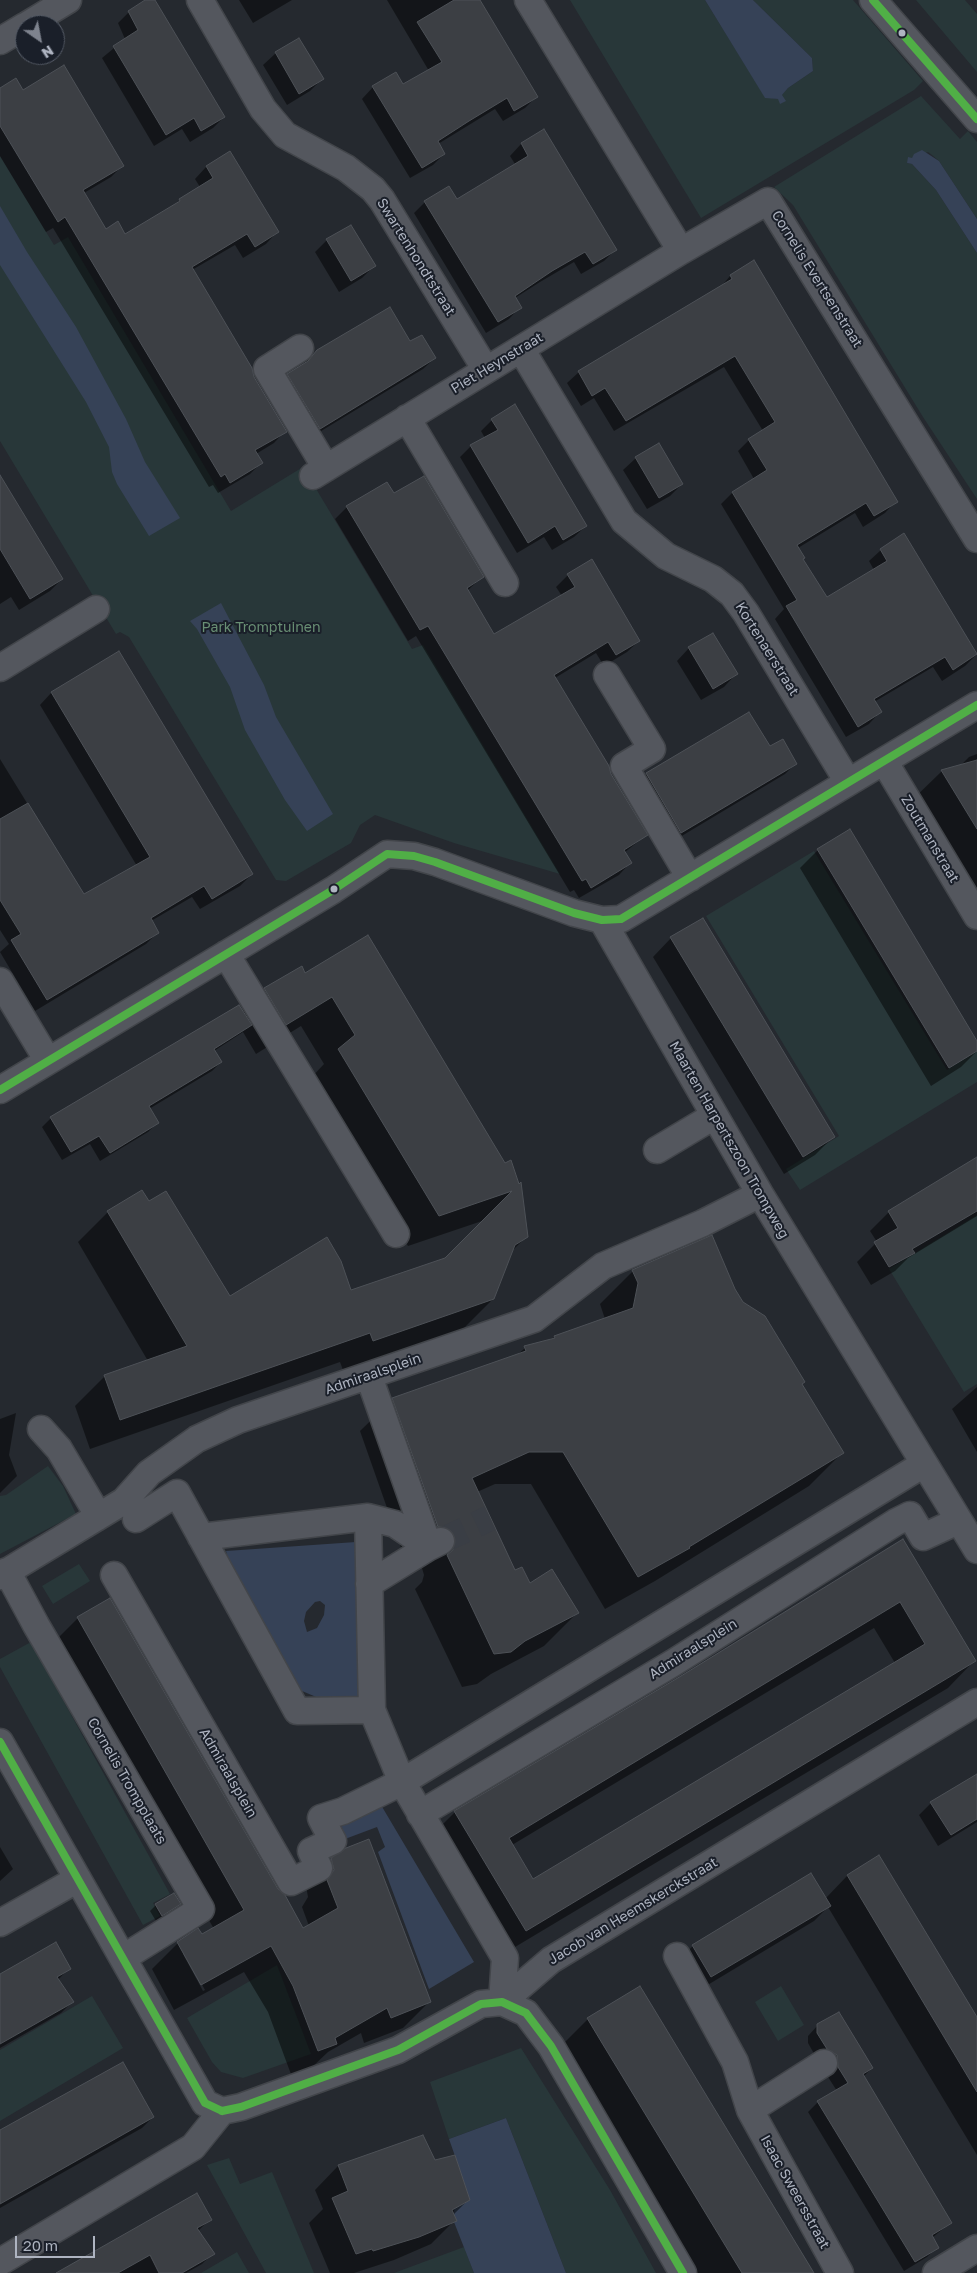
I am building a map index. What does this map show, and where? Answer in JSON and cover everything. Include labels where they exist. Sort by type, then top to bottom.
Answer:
[{"type":"street","points":[[44,15],[68,0]]},
{"type":"street","name":"Swartenhondtstraat","points":[[200,0],[263,109],[285,135],[346,168],[382,200],[486,370]]},
{"type":"street","points":[[528,0],[681,251]]},
{"type":"street","points":[[873,0],[977,118]]},
{"type":"street","points":[[0,41],[15,32]]},
{"type":"street","name":"Cornelis Evertsenstraat","points":[[681,251],[768,201],[977,539]]},
{"type":"street","name":"Piet Heynstraat","points":[[300,348],[267,369],[320,472],[681,251]]},
{"type":"street","name":"Kortenaerstraat","points":[[521,349],[624,521],[666,556],[713,579],[732,594],[746,613],[848,782]]},
{"type":"street","points":[[407,418],[505,584]]},
{"type":"street","points":[[0,668],[96,609]]},
{"type":"street","points":[[607,675],[652,749],[624,766],[690,878]]},
{"type":"street","points":[[0,1090],[333,890],[387,854],[414,856],[574,913],[602,920],[621,919],[977,705]]},
{"type":"street","name":"Zoutmanstraat","points":[[884,761],[977,916]]},
{"type":"street","name":"Maarten Harpertszoon Trompweg","points":[[602,920],[760,1194],[977,1550]]},
{"type":"street","points":[[226,954],[396,1234]]},
{"type":"street","points":[[0,981],[48,1061]]},
{"type":"street","points":[[657,1150],[714,1116]]},
{"type":"street","name":"Admiraalsplein","points":[[130,1510],[149,1473],[197,1439],[238,1420],[534,1319],[604,1266],[676,1235],[760,1194]]},
{"type":"street","name":"Admiraalsplein","points":[[372,1385],[435,1544]]},
{"type":"street","points":[[41,1429],[59,1448],[95,1510],[96,1518]]},
{"type":"street","points":[[402,1782],[924,1464]]},
{"type":"street","name":"Admiraalsplein","points":[[4,1573],[96,1518],[130,1510],[178,1493],[298,1710],[372,1710]]},
{"type":"street","name":"Admiraalsplein","points":[[420,1814],[673,1663],[896,1522],[910,1515],[923,1537],[958,1521]]},
{"type":"street","points":[[368,1517],[372,1710],[402,1782],[505,1958],[502,2002]]},
{"type":"street","points":[[201,1537],[368,1517],[395,1524],[435,1544]]},
{"type":"street","points":[[369,1584],[435,1544]]},
{"type":"street","name":"Cornelis Trompplaats","points":[[4,1573],[201,1909],[123,1958]]},
{"type":"street","name":"Admiraalsplein","points":[[114,1574],[291,1882],[319,1868],[311,1850],[333,1841],[321,1818],[343,1811],[402,1782]]},
{"type":"street","name":"Jacob van Heemskerckstraat","points":[[502,2002],[551,1960],[977,1702]]},
{"type":"street","points":[[0,1742],[205,2103],[222,2111],[242,2108],[398,2050],[482,2004],[502,2002],[526,2012],[551,2046],[683,2273]]},
{"type":"street","points":[[0,1923],[78,1879]]},
{"type":"street","name":"Isaac Sweersstraat","points":[[677,1956],[735,2062],[750,2110],[840,2273]]},
{"type":"street","points":[[750,2110],[824,2063]]},
{"type":"street","points":[[0,2262],[193,2147],[222,2111]]},
{"type":"street","points":[[936,2273],[976,2250]]},
{"type":"green space","points":[[570,0],[705,0],[765,97],[778,99],[788,88],[813,71],[812,58],[753,0],[853,0],[923,81],[914,90],[701,218]]},
{"type":"green space","points":[[916,0],[965,0],[977,14],[977,72]]},
{"type":"green space","points":[[921,96],[960,139],[968,131],[977,142],[977,219],[939,161],[932,155],[928,152],[912,158],[907,163],[912,164],[936,190],[977,253],[977,499],[923,417],[793,205],[774,187]]},
{"type":"green space","name":"Park Tromptuinen","points":[[0,156],[54,245],[68,237],[231,511],[303,467],[412,649],[423,645],[560,874],[454,843],[375,815],[360,825],[351,843],[286,881],[276,880],[129,637],[120,632],[116,634],[0,441]]},
{"type":"green space","points":[[814,851],[947,1070],[977,1050],[977,1082],[800,1190],[786,1169],[839,1136],[706,916]]},
{"type":"green space","points":[[977,1215],[977,1384],[964,1392],[889,1269]]},
{"type":"green space","points":[[48,1466],[63,1486],[76,1514],[0,1554],[0,1496],[6,1495]]},
{"type":"green space","points":[[79,1564],[90,1581],[53,1604],[42,1586]]},
{"type":"green space","points":[[31,1642],[170,1894],[153,1903],[160,1916],[143,1925],[0,1667],[0,1659]]},
{"type":"green space","points":[[277,1965],[311,2054],[243,2078],[221,2072],[212,2062],[187,2018]]},
{"type":"green space","points":[[781,1986],[804,2025],[778,2041],[755,2002]]},
{"type":"green space","points":[[92,1996],[123,2048],[0,2121],[0,2050]]},
{"type":"green space","points":[[521,2048],[610,2190],[656,2273],[566,2273],[506,2118],[449,2139],[430,2082]]},
{"type":"green space","points":[[229,2158],[240,2184],[272,2172],[314,2273],[266,2273],[207,2165]]},
{"type":"green space","points":[[464,2247],[474,2273],[394,2273]]},
{"type":"green space","points":[[237,2252],[249,2273],[201,2273]]},
{"type":"water","points":[[705,0],[753,0],[812,58],[813,71],[788,88],[782,95],[786,101],[780,104],[778,99],[765,98]]},
{"type":"water","points":[[922,150],[939,161],[977,219],[977,253],[936,190],[912,164],[907,163],[908,157],[912,158],[914,154]]},
{"type":"water","points":[[0,206],[27,252],[76,327],[126,419],[145,462],[180,518],[149,536],[117,484],[112,472],[109,447],[86,402],[0,265]]},
{"type":"water","points":[[221,603],[264,685],[276,717],[333,814],[307,831],[285,800],[245,730],[230,687],[197,629],[190,621]]},
{"type":"water","points":[[356,1542],[360,1701],[321,1699],[302,1691],[284,1674],[238,1591],[226,1551]],"holes":[[[320,1601],[325,1605],[324,1615],[317,1628],[307,1632],[304,1621],[306,1612],[315,1602]]]},
{"type":"water","points":[[381,1805],[474,1962],[429,1989],[378,1852],[385,1847],[377,1827],[345,1839],[340,1821]]},
{"type":"water","points":[[506,2118],[566,2273],[474,2273],[454,2222],[455,2156],[449,2139]]},
{"type":"building","points":[[145,0],[155,0],[225,117],[201,131],[194,118],[166,135],[113,46],[138,30],[128,11]]},
{"type":"building","points":[[454,0],[480,0],[538,97],[514,111],[507,98],[469,121],[438,141],[445,154],[422,168],[372,86],[396,72],[403,84],[442,62],[417,22]]},
{"type":"building","points":[[299,38],[324,79],[299,94],[275,52]]},
{"type":"building","points":[[64,65],[124,166],[83,190],[106,229],[118,221],[125,234],[180,201],[179,199],[213,178],[206,166],[230,151],[279,232],[255,247],[247,234],[192,267],[252,368],[254,377],[287,432],[255,450],[263,463],[230,483],[225,474],[221,477],[65,217],[58,222],[0,126],[0,88],[16,78],[23,90]]},
{"type":"building","points":[[544,129],[617,250],[593,264],[585,252],[552,271],[515,296],[522,308],[498,322],[424,201],[449,186],[457,199],[528,156],[521,143]]},
{"type":"building","points":[[351,225],[376,266],[351,281],[326,239]]},
{"type":"building","points":[[754,260],[898,502],[874,516],[866,503],[797,545],[805,558],[803,559],[827,597],[887,561],[880,549],[904,533],[977,654],[953,670],[945,657],[874,699],[882,712],[858,727],[786,606],[797,600],[732,492],[767,470],[748,439],[775,422],[735,356],[626,421],[605,388],[592,396],[578,371],[732,279],[730,275]]},
{"type":"building","points":[[390,307],[410,341],[422,335],[436,358],[320,429],[287,374],[308,361],[317,350]]},
{"type":"building","points":[[515,404],[587,526],[563,540],[555,526],[528,543],[470,445],[498,430],[491,419]]},
{"type":"building","points":[[659,443],[683,484],[659,498],[635,457]]},
{"type":"building","points":[[0,475],[63,579],[30,599],[0,549]]},
{"type":"building","points":[[424,476],[484,577],[467,588],[494,634],[575,587],[567,574],[592,559],[640,641],[616,655],[608,642],[554,675],[648,835],[624,850],[632,863],[591,888],[586,879],[582,881],[428,626],[420,630],[346,506],[387,482],[394,493]]},
{"type":"building","points":[[713,633],[738,674],[713,689],[688,647]]},
{"type":"building","points":[[119,651],[253,874],[212,899],[204,886],[151,918],[159,933],[47,1000],[11,940],[21,934],[0,900],[0,819],[28,803],[84,894],[150,857],[51,692]]},
{"type":"building","points":[[749,712],[770,746],[783,739],[797,764],[681,833],[646,773]]},
{"type":"building","points":[[977,760],[977,829],[941,770]]},
{"type":"building","points":[[850,829],[977,1041],[977,1051],[949,1068],[817,849]]},
{"type":"building","points":[[703,918],[835,1137],[803,1157],[670,937]]},
{"type":"building","points":[[368,935],[505,1163],[511,1160],[519,1184],[521,1182],[528,1237],[515,1245],[494,1299],[373,1341],[370,1333],[120,1420],[104,1375],[187,1346],[107,1211],[142,1190],[149,1201],[166,1191],[230,1296],[327,1237],[341,1261],[351,1290],[445,1258],[512,1191],[439,1216],[338,1049],[355,1035],[332,997],[286,1025],[264,988],[302,966],[305,973]]},
{"type":"building","points":[[239,1005],[252,1025],[214,1049],[222,1062],[149,1106],[159,1123],[110,1153],[99,1136],[71,1152],[50,1117]]},
{"type":"building","points":[[977,1157],[977,1211],[912,1249],[915,1253],[889,1267],[874,1242],[898,1228],[888,1211]]},
{"type":"building","points":[[712,1235],[735,1289],[743,1302],[765,1316],[805,1382],[802,1384],[844,1453],[690,1548],[638,1577],[563,1452],[529,1452],[472,1478],[515,1570],[522,1567],[530,1583],[552,1569],[579,1613],[525,1641],[511,1652],[494,1654],[447,1555],[454,1549],[455,1535],[449,1528],[438,1527],[392,1398],[526,1351],[524,1346],[555,1338],[554,1336],[633,1308],[638,1283],[632,1270]]},
{"type":"building","points":[[903,1539],[976,1661],[526,1931],[454,1811],[681,1676]],"holes":[[[900,1602],[925,1644],[533,1879],[509,1838]]]},
{"type":"building","points":[[110,1598],[278,1889],[285,1895],[303,1928],[338,1908],[327,1880],[334,1870],[331,1858],[346,1848],[369,1839],[431,2002],[391,2018],[387,2008],[335,2038],[337,2044],[318,2051],[293,1986],[271,1946],[201,1985],[177,1942],[198,1928],[202,1934],[244,1910],[77,1617]]},
{"type":"building","points":[[977,1774],[977,1819],[951,1835],[930,1802]]},
{"type":"building","points":[[879,1855],[977,2017],[977,2092],[847,1875]]},
{"type":"building","points":[[811,1873],[831,1906],[711,1977],[692,1945]]},
{"type":"building","points":[[174,1893],[181,1904],[162,1916],[155,1904]]},
{"type":"building","points":[[56,1942],[71,1969],[57,1977],[74,2002],[0,2044],[0,1974]]},
{"type":"building","points":[[640,1986],[814,2273],[742,2273],[602,2043],[587,2018]]},
{"type":"building","points":[[839,2012],[873,2068],[863,2074],[952,2223],[932,2235],[939,2248],[915,2262],[817,2101],[848,2083],[838,2067],[837,2055],[827,2049],[817,2033],[817,2024]]},
{"type":"building","points":[[123,2062],[154,2117],[0,2204],[0,2130]]},
{"type":"building","points":[[423,2135],[435,2160],[455,2155],[470,2200],[452,2210],[457,2221],[419,2237],[373,2251],[372,2249],[356,2254],[332,2198],[348,2191],[338,2165]]},
{"type":"building","points":[[197,2193],[212,2220],[197,2228],[215,2254],[182,2273],[159,2273],[150,2255],[118,2273],[56,2273]]},
{"type":"tunnel","points":[[441,1541],[490,1518]]},
{"type":"transit line","points":[[873,0],[977,119]]},
{"type":"transit line","points":[[0,1090],[333,890],[387,854],[414,856],[435,862],[574,913],[602,920],[621,919],[977,705]]},
{"type":"transit line","points":[[0,1742],[205,2103],[222,2111]]},
{"type":"transit line","points":[[222,2111],[241,2107],[398,2050],[481,2004],[502,2002],[526,2013],[551,2046],[683,2273]]}]
